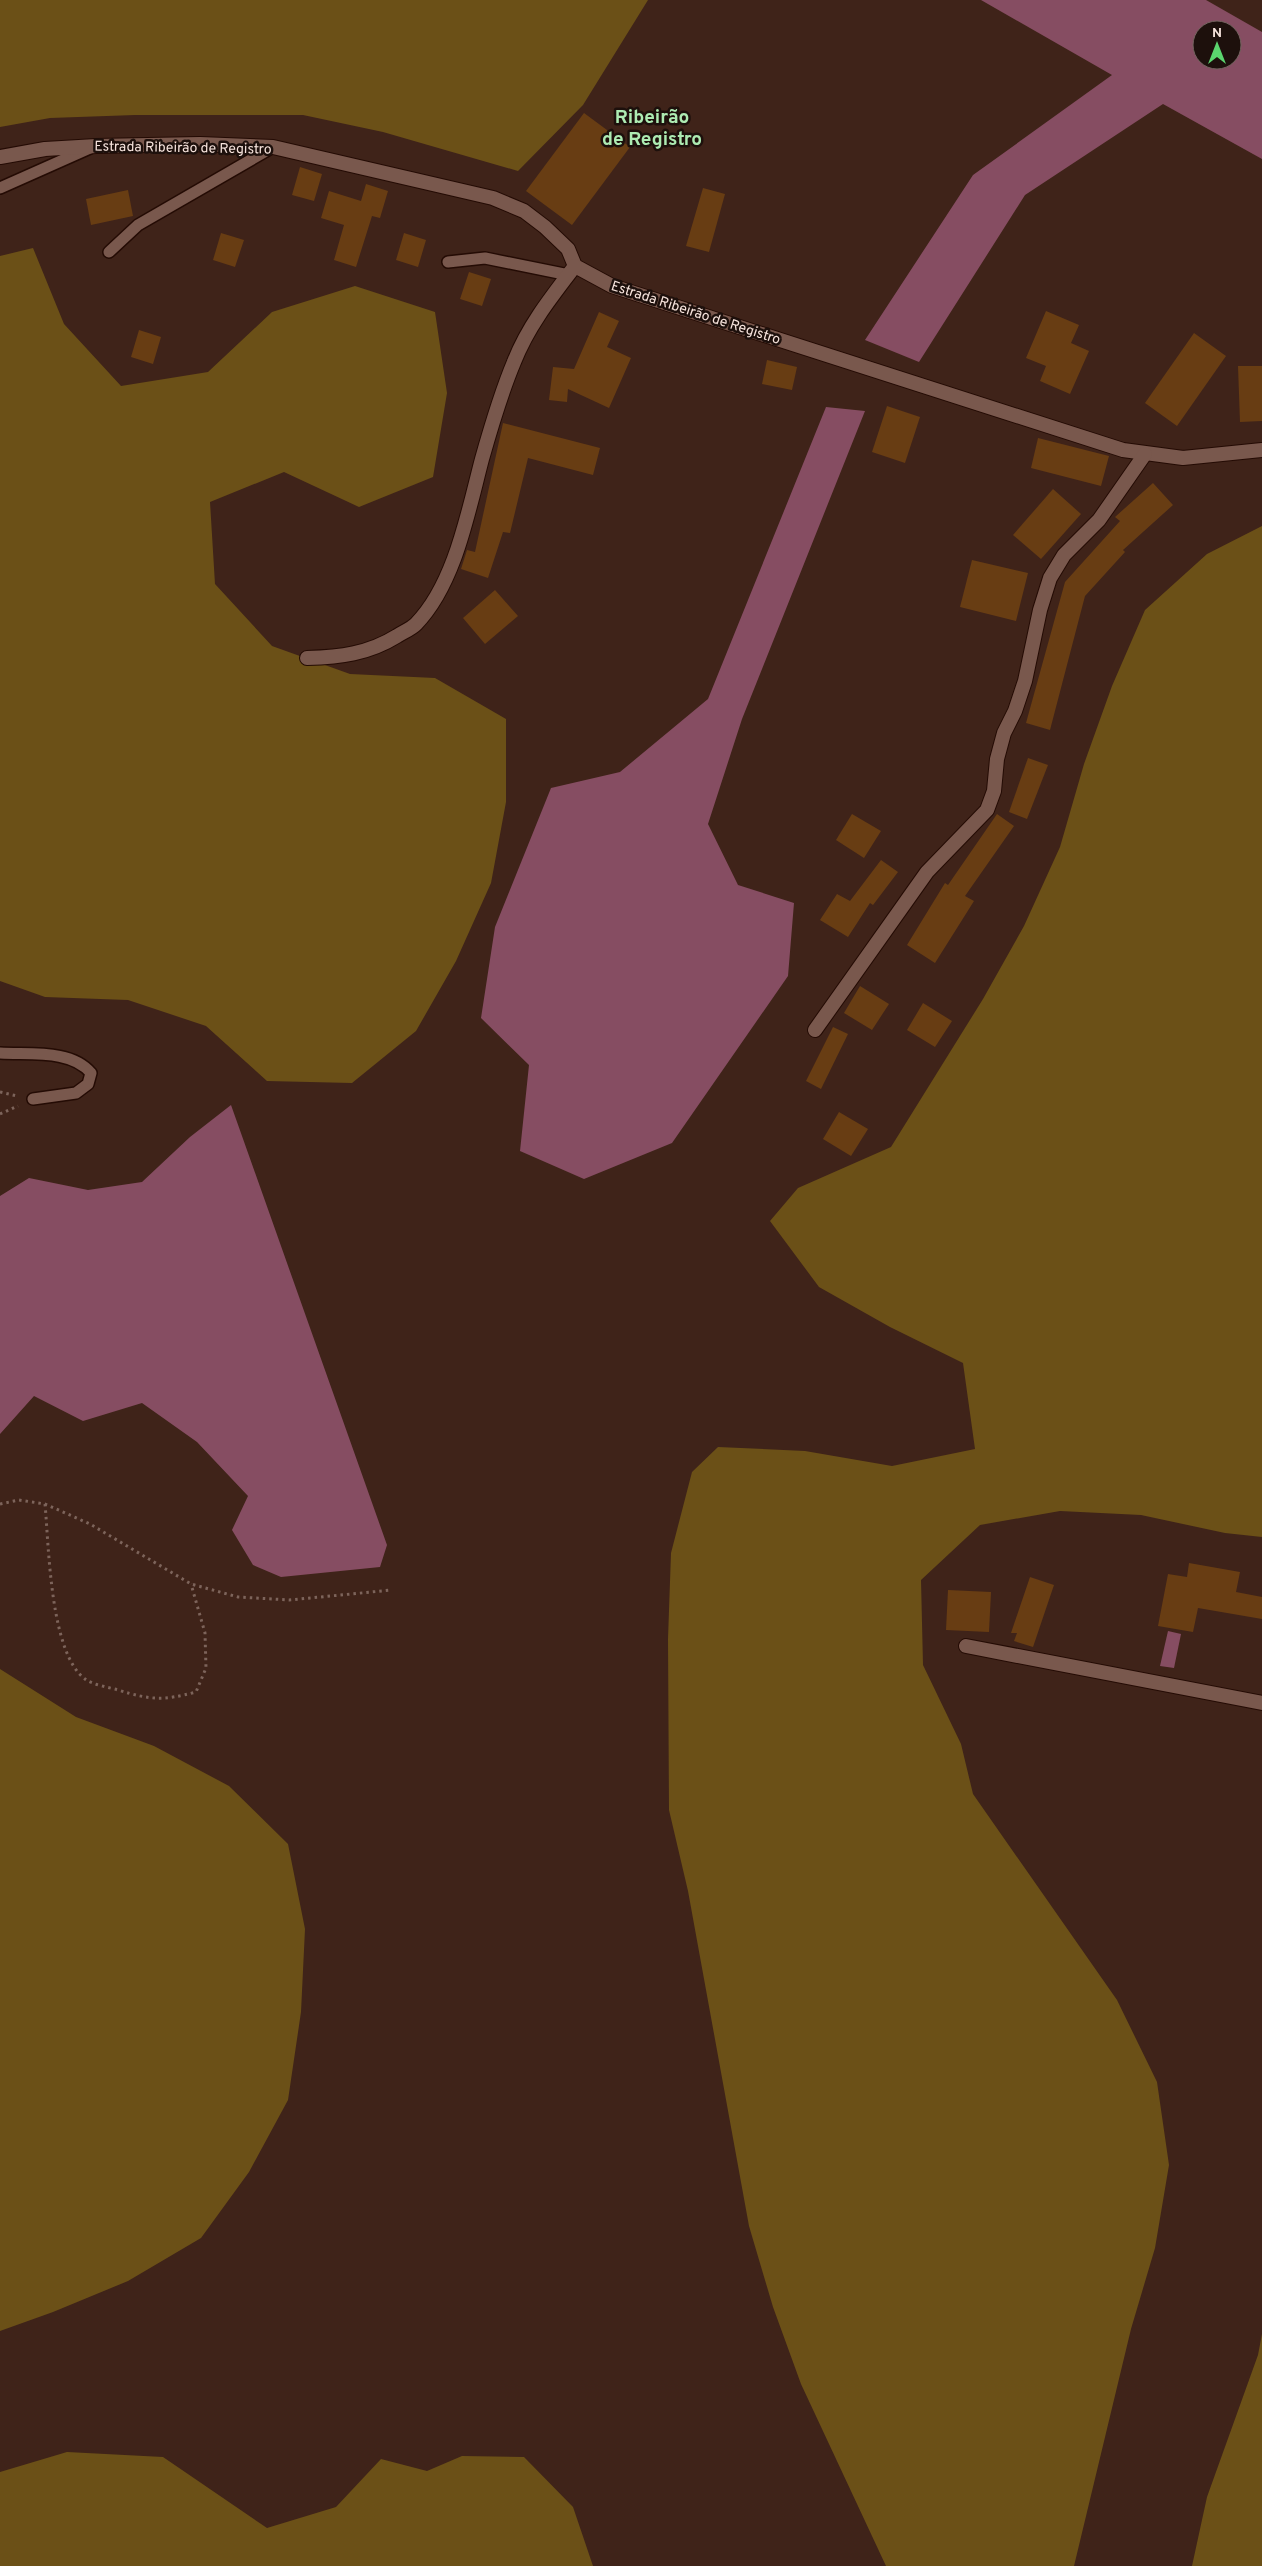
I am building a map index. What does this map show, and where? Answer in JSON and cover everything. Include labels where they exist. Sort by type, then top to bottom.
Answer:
[{"type":"street","name":"Estrada Ribeirão de Registro","points":[[0,157],[45,149],[96,146],[200,144],[273,147],[493,198],[524,211],[545,227],[568,250],[572,271],[622,289],[1123,450],[1183,458],[1262,450]]},
{"type":"street","points":[[307,658],[343,658],[380,647],[415,625],[435,600],[452,560],[489,435],[514,361],[542,308],[572,271]]},
{"type":"street","points":[[815,1030],[926,872],[987,810],[994,791],[997,759],[1004,733],[1016,711],[1025,682],[1040,610],[1050,578],[1064,555],[1099,520],[1145,454]]},
{"type":"street","points":[[966,1646],[1262,1703]]},
{"type":"lane","points":[[0,188],[96,146]]},
{"type":"lane","points":[[109,252],[138,225],[273,147]]},
{"type":"lane","points":[[448,262],[485,258],[572,271]]},
{"type":"lane","points":[[0,1053],[67,1057],[83,1063],[91,1073],[88,1084],[76,1093],[33,1099]]},
{"type":"path","points":[[0,1114],[33,1099]]},
{"type":"path","points":[[0,1504],[19,1500],[45,1504],[90,1524],[191,1584],[238,1597],[289,1600],[392,1590]]},
{"type":"path","points":[[45,1504],[58,1632],[70,1662],[85,1680],[149,1699],[173,1698],[196,1692],[206,1668],[205,1633],[191,1584]]},
{"type":"shaded area","points":[[0,0],[648,0],[583,105],[518,171],[383,132],[303,115],[135,115],[50,118],[0,127]]},
{"type":"shaded area","points":[[981,0],[1206,0],[1241,20],[1192,20],[1192,70],[1242,70],[1242,21],[1262,32],[1262,159],[1163,104],[1025,195],[919,362],[865,340],[973,175],[1112,75]]},
{"type":"shaded area","points":[[33,248],[64,324],[121,386],[208,372],[272,312],[355,286],[435,312],[447,393],[433,477],[359,507],[284,472],[210,502],[215,584],[272,646],[350,674],[435,678],[506,719],[506,802],[491,883],[456,961],[416,1031],[352,1083],[267,1081],[206,1026],[128,1000],[45,997],[0,981],[0,256]]},
{"type":"shaded area","points":[[826,407],[865,411],[742,719],[708,824],[738,885],[794,903],[788,976],[672,1143],[584,1179],[520,1151],[529,1065],[481,1018],[495,927],[551,788],[620,772],[708,699]]},
{"type":"shaded area","points":[[1262,526],[1262,1537],[1225,1533],[1141,1515],[1060,1511],[980,1525],[921,1580],[923,1665],[961,1744],[973,1794],[1117,2000],[1157,2082],[1169,2165],[1155,2248],[1131,2329],[1074,2566],[886,2566],[801,2384],[773,2307],[749,2226],[688,1891],[669,1810],[668,1639],[671,1553],[692,1472],[718,1447],[805,1451],[892,1466],[975,1449],[963,1363],[890,1327],[819,1287],[770,1221],[798,1188],[891,1147],[983,999],[1024,926],[1060,847],[1084,764],[1112,686],[1145,610],[1207,554]]},
{"type":"shaded area","points":[[231,1105],[387,1545],[380,1567],[281,1577],[253,1565],[232,1530],[248,1496],[197,1442],[142,1403],[83,1421],[34,1396],[0,1434],[0,1196],[29,1178],[88,1190],[142,1182],[190,1137]]},
{"type":"shaded area","points":[[1168,1631],[1181,1634],[1174,1668],[1160,1666]]},
{"type":"shaded area","points":[[0,1669],[76,1717],[154,1746],[229,1786],[288,1844],[305,1929],[301,2012],[288,2100],[249,2172],[201,2238],[128,2281],[53,2312],[0,2331]]},
{"type":"shaded area","points":[[1262,2334],[1262,2566],[1192,2566],[1207,2497],[1258,2355]]},
{"type":"shaded area","points":[[67,2452],[163,2457],[267,2528],[336,2507],[381,2459],[427,2471],[462,2456],[524,2457],[573,2507],[593,2566],[0,2566],[0,2472]]},
{"type":"building","points":[[584,113],[630,147],[572,225],[526,191]]},
{"type":"building","points":[[300,167],[322,174],[314,201],[292,195]]},
{"type":"building","points":[[366,184],[388,191],[380,218],[372,216],[356,267],[334,260],[344,225],[321,218],[329,191],[361,201]]},
{"type":"building","points":[[703,188],[725,194],[709,252],[686,246]]},
{"type":"building","points":[[128,190],[133,216],[91,225],[86,199]]},
{"type":"building","points":[[221,233],[244,240],[235,267],[213,260]]},
{"type":"building","points":[[404,233],[426,240],[418,267],[396,260]]},
{"type":"building","points":[[469,272],[491,279],[482,306],[460,299]]},
{"type":"building","points":[[1046,311],[1079,325],[1071,343],[1089,351],[1070,394],[1040,381],[1046,366],[1026,358]]},
{"type":"building","points":[[599,312],[619,321],[607,347],[631,358],[609,408],[568,389],[567,402],[549,400],[553,367],[574,369]]},
{"type":"building","points":[[139,330],[161,337],[153,364],[131,357]]},
{"type":"building","points":[[1194,333],[1226,356],[1177,426],[1145,403]]},
{"type":"building","points":[[767,360],[797,367],[792,390],[762,384]]},
{"type":"building","points":[[1238,366],[1262,366],[1262,421],[1240,422]]},
{"type":"building","points":[[887,406],[920,417],[905,463],[872,452]]},
{"type":"building","points":[[503,423],[600,448],[593,475],[528,458],[510,533],[503,532],[488,578],[461,569],[467,550],[475,552]]},
{"type":"building","points":[[1038,438],[1109,456],[1101,486],[1031,468]]},
{"type":"building","points":[[1153,483],[1173,505],[1123,550],[1125,552],[1085,596],[1050,730],[1026,723],[1065,582],[1120,521],[1115,517]]},
{"type":"building","points":[[1053,489],[1081,514],[1041,559],[1013,535]]},
{"type":"building","points":[[972,560],[1028,573],[1016,621],[960,607]]},
{"type":"building","points":[[495,590],[518,616],[485,644],[463,618]]},
{"type":"building","points":[[1028,758],[1048,765],[1027,819],[1009,812]]},
{"type":"building","points":[[852,814],[881,831],[864,858],[836,840]]},
{"type":"building","points":[[997,814],[1014,826],[965,896],[974,901],[935,963],[907,945],[945,883],[948,885]]},
{"type":"building","points":[[881,860],[898,872],[873,905],[870,903],[848,937],[820,920],[837,894],[850,901]]},
{"type":"building","points":[[860,986],[889,1004],[872,1030],[844,1013]]},
{"type":"building","points":[[923,1003],[952,1021],[935,1047],[907,1030]]},
{"type":"building","points":[[833,1027],[848,1034],[821,1089],[806,1081]]},
{"type":"building","points":[[839,1112],[868,1129],[851,1156],[823,1139]]},
{"type":"building","points":[[1189,1563],[1240,1572],[1236,1592],[1262,1597],[1262,1619],[1198,1608],[1193,1632],[1158,1626],[1168,1574],[1187,1577]]},
{"type":"building","points":[[1030,1577],[1054,1585],[1033,1647],[1014,1641],[1017,1633],[1011,1633]]},
{"type":"building","points":[[948,1590],[991,1592],[989,1632],[946,1630]]},
{"type":"district","name":"Ribeirão de Registro","points":[[652,127]]}]
